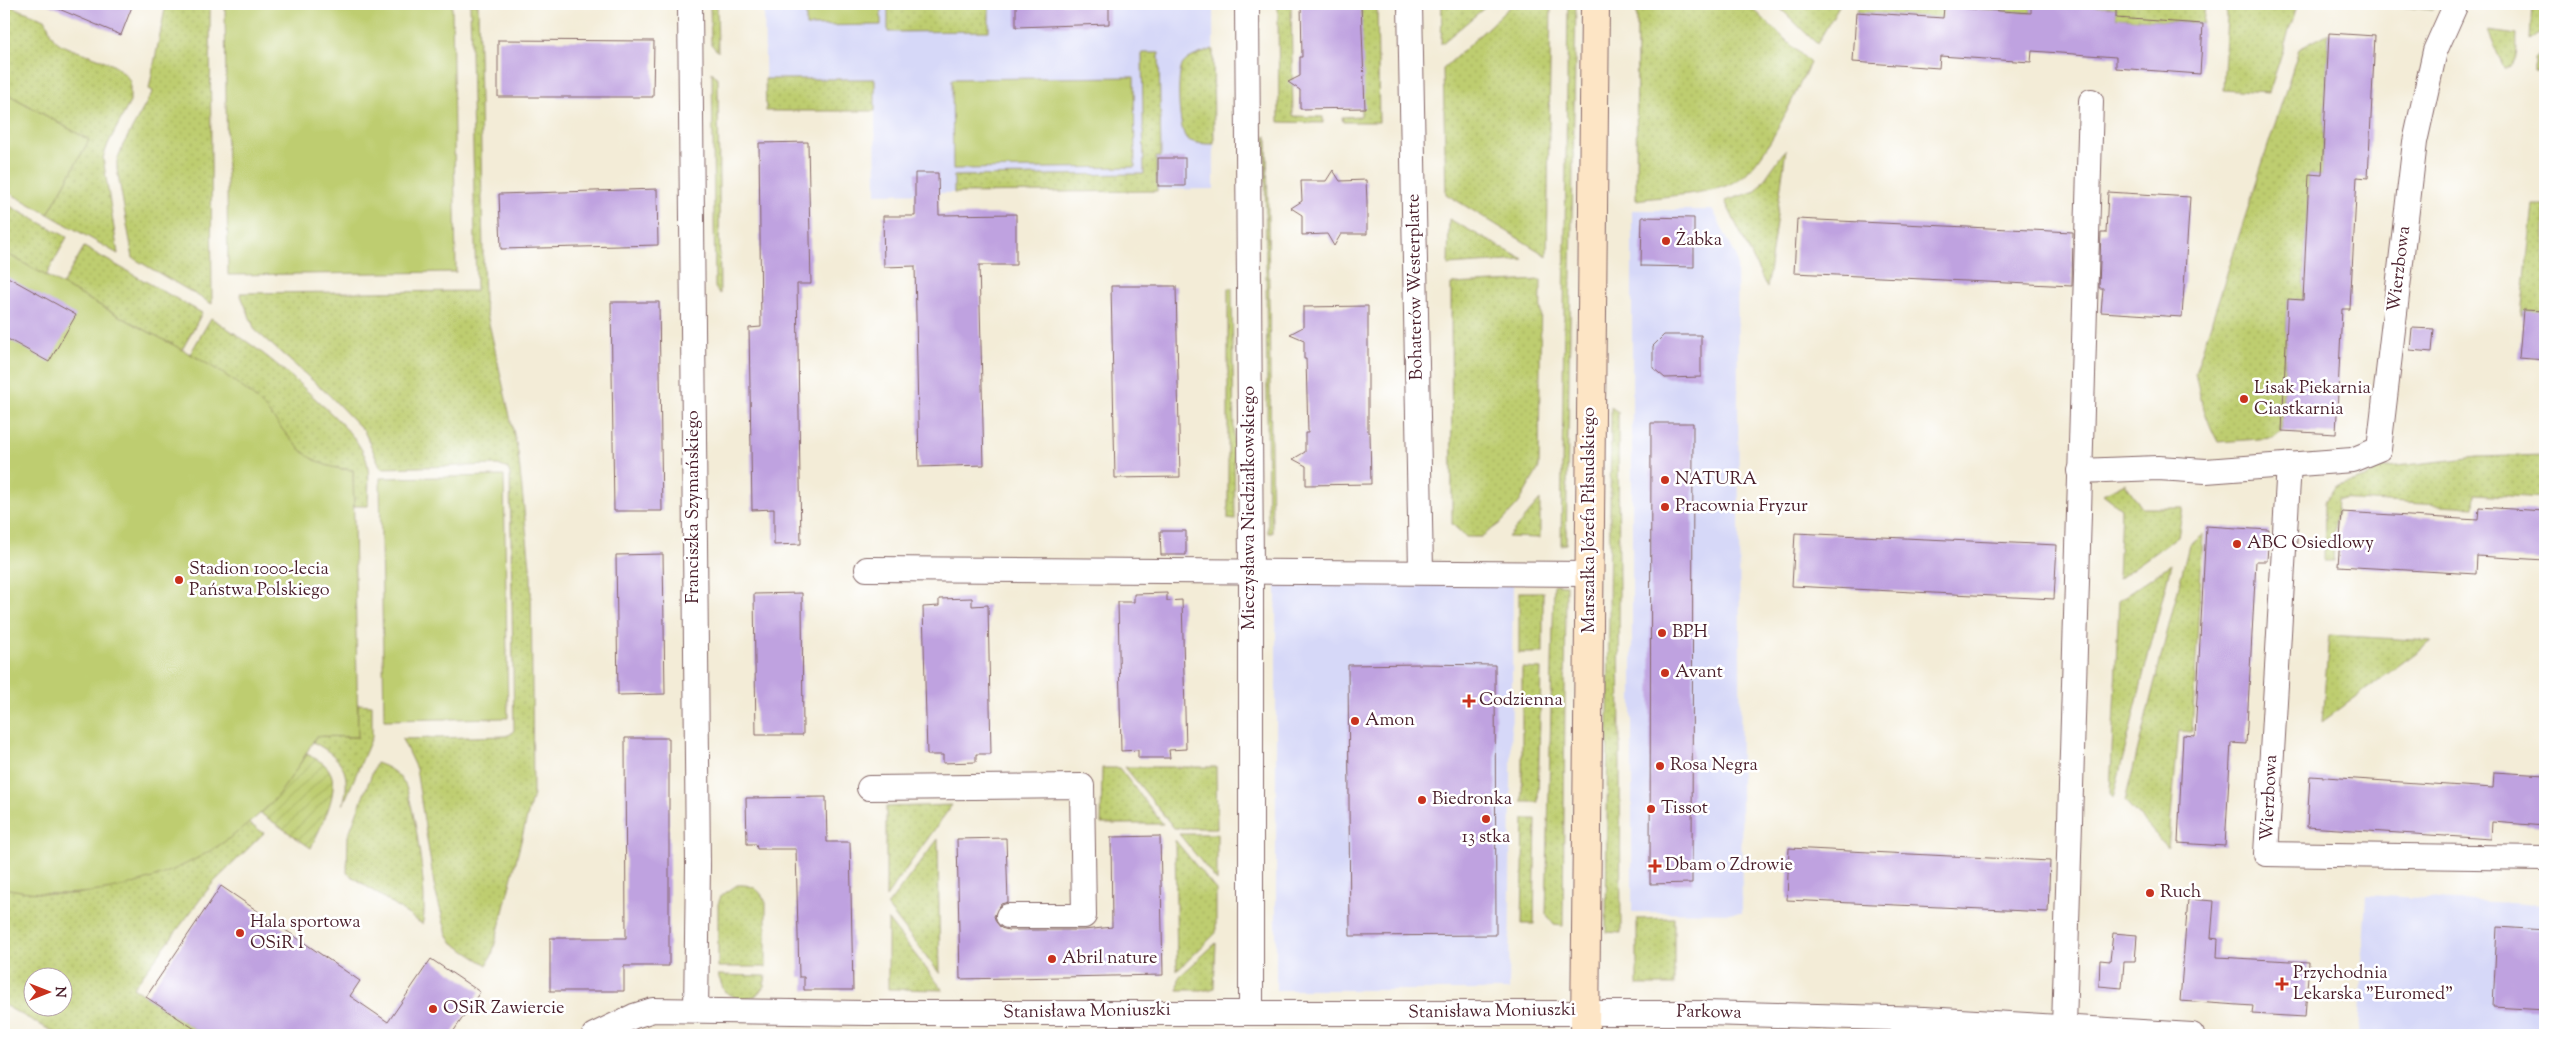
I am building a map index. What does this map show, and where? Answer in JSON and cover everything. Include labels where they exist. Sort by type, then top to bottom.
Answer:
[{"type":"street","name":"Franciszka Szymańskiego","points":[[690,4],[698,866],[696,1010]]},
{"type":"street","name":"Mieczysława Niedziałkowskiego","points":[[1247,4],[1251,570],[1251,1012]]},
{"type":"street","name":"Bohaterów Westerplatte","points":[[1410,4],[1421,571]]},
{"type":"street","name":"Marszałka Józefa Piłsudskiego","points":[[1585,1023],[1595,4]]},
{"type":"street","name":"Wierzbowa","points":[[2079,470],[2158,468],[2206,471],[2352,460],[2379,449],[2416,142],[2435,51],[2456,4]]},
{"type":"street","points":[[2064,1027],[2091,102]]},
{"type":"street","name":"Wierzbowa","points":[[2289,464],[2266,854],[2545,858]]},
{"type":"street","points":[[867,569],[1421,571],[1590,574]]},
{"type":"street","points":[[869,788],[1082,786],[1084,916],[1008,916]]},
{"type":"street","name":"Stanisława Moniuszki","points":[[594,1035],[634,1016],[653,1010],[868,1013],[1251,1012],[1542,1014],[1585,1023]]},
{"type":"street","name":"Parkowa","points":[[1585,1023],[1915,1019],[2192,1035]]},
{"type":"shaded area","points":[[764,4],[1213,4],[1214,189],[876,194],[875,111],[766,111]]},
{"type":"shaded area","points":[[1632,210],[1713,210],[1737,258],[1742,913],[1632,912]]},
{"type":"shaded area","points":[[1276,576],[1513,580],[1509,990],[1276,990]]},
{"type":"shaded area","points":[[2366,895],[2545,905],[2545,1035],[2358,1035]]},
{"type":"green space","points":[[4,4],[45,19],[52,35],[59,43],[112,64],[130,81],[130,102],[108,144],[103,158],[118,254],[48,214],[89,140],[4,92]]},
{"type":"green space","points":[[166,4],[210,4],[212,304],[133,258],[117,169],[117,161],[123,145],[153,91],[149,89]]},
{"type":"green space","points":[[225,4],[452,4],[456,272],[228,275]]},
{"type":"green space","points":[[470,4],[478,4],[484,301],[518,452],[531,576],[533,794],[492,955],[487,965],[453,943],[447,934],[435,890],[416,769],[402,739],[505,736],[511,734],[514,730],[510,474],[508,469],[498,465],[381,468],[364,431],[329,395],[255,330],[240,293],[476,291]]},
{"type":"green space","points":[[710,4],[717,4],[718,52],[711,44]]},
{"type":"green space","points":[[806,4],[881,4],[881,25],[806,26]]},
{"type":"green space","points":[[888,4],[989,4],[989,31],[888,32]]},
{"type":"green space","points":[[1278,4],[1291,4],[1293,116],[1323,117],[1323,123],[1279,122]]},
{"type":"green space","points":[[1359,4],[1377,4],[1379,122],[1343,122],[1342,117],[1361,116]]},
{"type":"green space","points":[[1442,4],[1489,4],[1441,44]]},
{"type":"green space","points":[[1513,4],[1551,4],[1547,256],[1446,194],[1443,69]]},
{"type":"green space","points":[[1568,4],[1576,4],[1566,544],[1561,545]]},
{"type":"green space","points":[[1637,4],[1748,4],[1810,63],[1769,143],[1749,171],[1729,185],[1689,194],[1636,200]]},
{"type":"green space","points":[[1776,4],[1840,4],[1817,44]]},
{"type":"green space","points":[[1861,4],[2031,4],[2031,13],[1944,7],[1943,18],[1856,12]]},
{"type":"green space","points":[[2043,4],[2205,4],[2205,6],[2203,24],[2116,18],[2116,8]]},
{"type":"green space","points":[[2225,4],[2297,6],[2269,93],[2223,90],[2227,16]]},
{"type":"green space","points":[[2380,4],[2436,4],[2433,10]]},
{"type":"green space","points":[[2532,4],[2545,4],[2545,30],[2530,41]]},
{"type":"green space","points":[[2488,31],[2517,35],[2515,60],[2509,67],[2504,69]]},
{"type":"green space","points":[[2329,33],[2322,175],[2309,174],[2303,300],[2288,300],[2281,431],[2273,438],[2218,442],[2204,409],[2195,373],[2299,49]]},
{"type":"green space","points":[[2545,48],[2545,72],[2534,71],[2534,59]]},
{"type":"green space","points":[[1213,49],[1214,144],[1193,142],[1187,139],[1182,125],[1179,79],[1183,64],[1186,61]]},
{"type":"green space","points":[[1142,53],[1159,53],[1161,157],[1156,157],[1157,191],[954,193],[954,176],[1144,174]]},
{"type":"green space","points":[[712,72],[718,79],[720,294],[715,288]]},
{"type":"green space","points":[[1134,77],[1135,167],[953,169],[952,79]]},
{"type":"green space","points":[[765,79],[875,79],[875,111],[766,111]]},
{"type":"green space","points":[[4,92],[89,140],[48,214],[4,190]]},
{"type":"green space","points":[[1267,136],[1272,533],[1268,533],[1265,137]]},
{"type":"green space","points":[[1786,149],[1767,288],[1725,201],[1756,191]]},
{"type":"green space","points":[[4,203],[67,237],[46,276],[4,252]]},
{"type":"green space","points":[[2533,205],[2545,205],[2545,317],[2521,315]]},
{"type":"green space","points":[[1449,219],[1524,260],[1448,265]]},
{"type":"green space","points":[[84,247],[202,313],[182,350],[62,285]]},
{"type":"green space","name":"Stadion 1000-lecia Państwa Polskiego","points":[[4,252],[212,366],[248,392],[261,404],[293,442],[305,453],[333,467],[353,470],[358,737],[316,736],[300,764],[281,791],[266,808],[239,831],[209,852],[177,868],[144,881],[110,889],[75,893],[40,893],[4,888]]},
{"type":"green space","points":[[1541,280],[1539,468],[1519,503],[1502,522],[1481,537],[1466,537],[1452,524],[1451,284]]},
{"type":"green space","points":[[1228,288],[1232,288],[1235,520],[1228,519]]},
{"type":"green space","points":[[211,318],[281,368],[351,434],[367,462],[369,474],[368,506],[354,506],[353,470],[326,467],[309,458],[190,354]]},
{"type":"green space","points":[[1611,407],[1618,412],[1621,933],[1606,932]]},
{"type":"green space","points":[[2545,455],[2545,498],[2475,494],[2474,507],[2337,499],[2333,561],[2324,561],[2325,501],[2335,487],[2365,478],[2379,468],[2478,457]]},
{"type":"green space","points":[[504,476],[508,718],[384,720],[380,478]]},
{"type":"green space","points":[[2125,483],[2142,508],[2183,508],[2178,536],[2118,579],[2121,508],[2103,494]]},
{"type":"green space","points":[[1540,500],[1540,538],[1508,537]]},
{"type":"green space","points":[[2203,534],[2192,732],[2179,731],[2168,848],[2125,801],[2189,545]]},
{"type":"green space","points":[[2171,564],[2113,798],[2110,793],[2119,600]]},
{"type":"green space","points":[[1554,584],[1566,585],[1563,926],[1554,925],[1546,914]]},
{"type":"green space","points":[[1519,592],[1543,592],[1543,653],[1519,653]]},
{"type":"green space","points":[[2329,635],[2432,641],[2322,722]]},
{"type":"green space","points":[[1522,668],[1541,669],[1538,802],[1522,802]]},
{"type":"green space","points":[[358,704],[372,705],[372,737],[343,805],[346,783],[342,767],[338,760],[313,742],[316,736],[357,737]]},
{"type":"green space","points":[[307,754],[324,764],[330,772],[333,782],[330,805],[311,848],[260,813],[279,792]]},
{"type":"green space","points":[[376,763],[395,773],[404,783],[408,793],[420,853],[424,897],[422,924],[347,873],[348,836]]},
{"type":"green space","points":[[1125,767],[1216,767],[1217,828],[1174,828]]},
{"type":"green space","points":[[1102,768],[1119,768],[1163,824],[1101,824]]},
{"type":"green space","points":[[952,805],[886,897],[886,807]]},
{"type":"green space","points":[[1524,819],[1536,819],[1534,924],[1522,924]]},
{"type":"green space","points":[[248,823],[264,833],[212,884],[133,988],[204,1035],[59,1035],[24,1016],[72,1016],[72,966],[22,966],[22,1015],[4,1005],[4,888],[47,894],[78,894],[209,851]]},
{"type":"green space","points":[[1179,834],[1217,834],[1217,881]]},
{"type":"green space","points":[[938,839],[940,974],[887,906]]},
{"type":"green space","points":[[1175,840],[1216,890],[1216,933],[1177,971]]},
{"type":"green space","points":[[737,885],[747,885],[755,888],[766,903],[766,967],[718,967],[718,904],[721,896]]},
{"type":"green space","points":[[1674,918],[1674,985],[1637,985],[1637,919]]},
{"type":"green space","points":[[888,920],[943,990],[888,989]]},
{"type":"green space","points":[[1216,943],[1214,988],[1209,990],[1178,990],[1179,977]]},
{"type":"green space","points":[[718,975],[766,976],[764,986],[756,996],[738,999],[724,991]]},
{"type":"building","points":[[47,4],[133,4],[121,35]]},
{"type":"building","points":[[1016,4],[1109,4],[1109,24],[1016,27]]},
{"type":"building","points":[[1301,4],[1361,4],[1365,108],[1300,109],[1300,90],[1288,82],[1300,76],[1300,57],[1302,57]]},
{"type":"building","points":[[2031,4],[2116,8],[2116,18],[2203,24],[2200,74],[2116,68],[2116,57],[2032,51],[2031,62],[1940,56],[1939,68],[1853,62],[1856,12],[1943,18],[1944,7],[2031,13]]},
{"type":"building","points":[[2329,33],[2375,36],[2368,178],[2357,177],[2350,309],[2342,309],[2336,434],[2282,431],[2288,299],[2303,300],[2309,174],[2322,175]]},
{"type":"building","points":[[498,40],[654,41],[653,97],[498,97]]},
{"type":"building","points":[[808,142],[811,284],[797,284],[801,544],[774,545],[774,509],[752,510],[749,328],[761,327],[759,143]]},
{"type":"building","points":[[1158,158],[1185,158],[1185,186],[1158,186]]},
{"type":"building","points":[[1333,170],[1340,181],[1366,180],[1367,201],[1367,234],[1341,234],[1334,246],[1327,234],[1302,235],[1302,215],[1291,208],[1302,201],[1301,181],[1326,181]]},
{"type":"building","points":[[915,173],[938,173],[939,215],[1016,214],[1016,265],[979,265],[984,465],[919,467],[915,266],[884,267],[883,216],[915,216]]},
{"type":"building","points":[[657,189],[658,245],[501,249],[499,194]]},
{"type":"building","points":[[2108,192],[2190,197],[2182,317],[2101,312],[2103,288],[2099,288],[2101,233],[2106,233]]},
{"type":"building","points":[[1642,217],[1694,218],[1694,267],[1641,266]]},
{"type":"building","points":[[1797,219],[2073,232],[2072,286],[1794,273]]},
{"type":"building","points":[[4,275],[76,315],[49,362],[4,337]]},
{"type":"building","points":[[1111,286],[1176,286],[1180,477],[1115,478]]},
{"type":"building","points":[[611,302],[659,302],[662,511],[614,511]]},
{"type":"building","points":[[1368,306],[1368,432],[1370,432],[1371,484],[1306,485],[1306,466],[1293,459],[1305,452],[1305,433],[1308,433],[1304,340],[1290,334],[1303,327],[1303,307]]},
{"type":"building","points":[[2523,310],[2545,311],[2545,360],[2519,358]]},
{"type":"building","points":[[2412,328],[2434,329],[2432,352],[2410,350]]},
{"type":"building","points":[[1664,335],[1701,335],[1701,377],[1665,378],[1653,368],[1653,346]]},
{"type":"building","points":[[1651,423],[1693,423],[1692,883],[1650,884]]},
{"type":"building","points":[[2479,507],[2545,511],[2545,560],[2477,556],[2476,574],[2338,566],[2342,512],[2478,520]]},
{"type":"building","points":[[2206,526],[2269,530],[2267,561],[2256,561],[2246,744],[2231,743],[2225,846],[2178,843],[2183,735],[2195,736]]},
{"type":"building","points":[[1160,531],[1186,531],[1186,555],[1161,555]]},
{"type":"building","points":[[1795,533],[2057,545],[2054,599],[1792,586]]},
{"type":"building","points":[[663,554],[665,694],[618,695],[616,555]]},
{"type":"building","points":[[802,593],[803,735],[756,735],[754,594]]},
{"type":"building","points":[[1167,593],[1167,601],[1182,600],[1186,749],[1169,750],[1170,758],[1138,758],[1138,750],[1121,751],[1118,602],[1134,602],[1134,594]]},
{"type":"building","points":[[972,598],[972,606],[988,605],[991,754],[976,754],[976,762],[943,763],[943,755],[927,755],[923,607],[939,606],[939,599]]},
{"type":"building","name":"Biedronka","points":[[1348,665],[1495,665],[1496,935],[1350,936]]},
{"type":"building","points":[[625,738],[669,738],[669,966],[624,966],[624,991],[550,991],[550,938],[626,938]]},
{"type":"building","points":[[2494,772],[2545,775],[2545,826],[2492,822],[2491,839],[2307,827],[2310,776],[2493,788]]},
{"type":"building","points":[[826,797],[827,842],[850,842],[853,990],[804,990],[804,977],[799,977],[796,849],[757,849],[756,844],[747,844],[746,798]]},
{"type":"building","points":[[1160,836],[1163,975],[960,979],[957,839],[1006,838],[1008,902],[1001,904],[994,916],[1001,928],[1008,930],[1084,930],[1112,927],[1111,837]]},
{"type":"building","points":[[1789,848],[2050,861],[2048,912],[1787,900]]},
{"type":"building","name":"Hala sportowa OSiR I","points":[[221,886],[360,981],[350,996],[388,1022],[431,959],[480,992],[451,1035],[204,1035],[146,997]]},
{"type":"building","points":[[2188,899],[2214,901],[2211,938],[2218,939],[2217,957],[2309,962],[2305,1017],[2252,1014],[2253,1006],[2180,1001]]},
{"type":"building","points":[[2497,927],[2545,930],[2545,1010],[2493,1007]]},
{"type":"building","points":[[2113,933],[2137,935],[2135,962],[2124,962],[2122,988],[2099,986],[2100,960],[2110,961]]},
{"type":"place","name":"Żabka","points":[[1666,241]]},
{"type":"place","name":"Lisak Piekarnia Ciastkarnia","points":[[2244,399]]},
{"type":"place","name":"NATURA","points":[[1665,480]]},
{"type":"place","name":"Pracownia Fryzur","points":[[1665,507]]},
{"type":"place","name":"ABC Osiedlowy","points":[[2237,544]]},
{"type":"place","name":"Stadion 1000-lecia Państwa Polskiego","points":[[179,580]]},
{"type":"place","name":"BPH","points":[[1662,633]]},
{"type":"place","name":"Avant","points":[[1665,673]]},
{"type":"place","name":"Codzienna","points":[[1469,701]]},
{"type":"place","name":"Amon","points":[[1355,721]]},
{"type":"place","name":"Rosa Negra","points":[[1660,766]]},
{"type":"place","name":"Biedronka","points":[[1422,800]]},
{"type":"place","name":"Tissot","points":[[1651,809]]},
{"type":"place","name":"13 stka","points":[[1486,819]]},
{"type":"place","name":"Dbam o Zdrowie","points":[[1655,866]]},
{"type":"place","name":"Ruch","points":[[2150,893]]},
{"type":"place","name":"Hala sportowa OSiR I","points":[[240,933]]},
{"type":"place","name":"Abril nature","points":[[1052,959]]},
{"type":"place","name":"Przychodnia Lekarska \"Euromed\"","points":[[2282,984]]},
{"type":"place","name":"OSiR Zawiercie","points":[[433,1009]]}]
